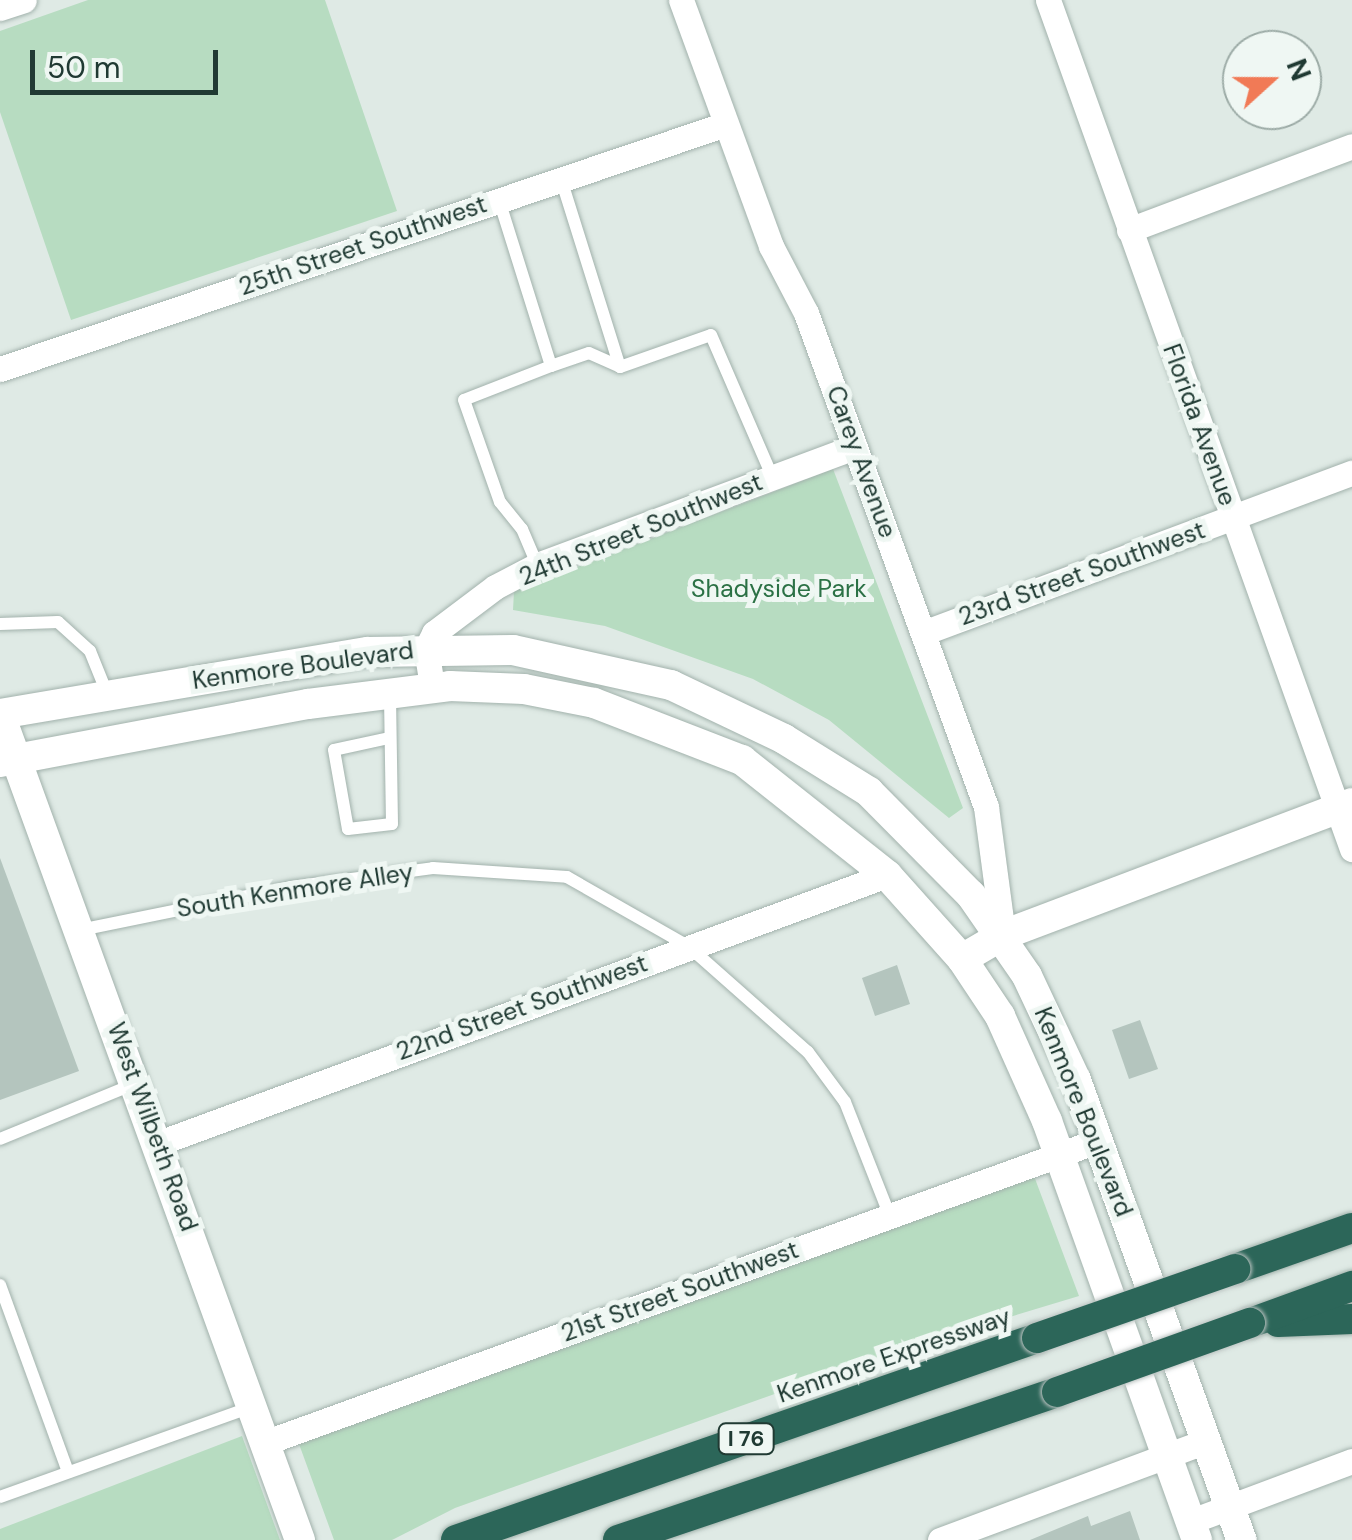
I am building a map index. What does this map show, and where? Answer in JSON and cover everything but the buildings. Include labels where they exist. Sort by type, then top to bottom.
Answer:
[{"type":"highway","name":"Kenmore Expressway","points":[[456,1540],[1352,1228]]},
{"type":"highway","name":"I 76","points":[[618,1540],[1057,1392],[1352,1286]]},
{"type":"highway","points":[[1250,1323],[1352,1319]]},
{"type":"main road","name":"Kenmore Boulevard","points":[[0,714],[368,652],[426,649],[564,656],[672,684],[730,710],[869,792],[1003,935],[1059,1042],[1242,1540]]},
{"type":"main road","name":"Kenmore Boulevard","points":[[8,761],[432,686],[524,689],[622,710],[742,760],[887,875],[962,959],[1000,1016],[1059,1155],[1193,1531]]},
{"type":"main road","name":"West Wilbeth Road","points":[[0,714],[8,761],[80,930],[300,1540]]},
{"type":"main road","points":[[962,959],[1003,935],[1345,805]]},
{"type":"street","points":[[0,8],[24,0]]},
{"type":"street","name":"Carey Avenue","points":[[681,0],[726,124],[855,447],[986,807],[1003,935]]},
{"type":"street","name":"Florida Avenue","points":[[1048,0],[1232,518],[1345,805],[1352,848]]},
{"type":"street","name":"25th Street Southwest","points":[[0,370],[726,124]]},
{"type":"street","points":[[1130,230],[1352,146]]},
{"type":"street","name":"24th Street Southwest","points":[[426,649],[464,607],[537,565],[855,447]]},
{"type":"street","name":"23rd Street Southwest","points":[[923,633],[1352,473]]},
{"type":"street","points":[[426,649],[432,686]]},
{"type":"street","name":"22nd Street Southwest","points":[[159,1142],[887,875]]},
{"type":"street","name":"21st Street Southwest","points":[[264,1443],[1096,1141]]},
{"type":"street","points":[[940,1540],[994,1531],[1206,1442]]},
{"type":"street","points":[[1193,1531],[1229,1506],[1352,1461]]},
{"type":"lane","points":[[561,179],[620,367]]},
{"type":"lane","points":[[499,200],[550,366]]},
{"type":"lane","points":[[537,565],[522,529],[500,502],[464,400],[550,366],[590,353],[620,367],[711,335],[773,478]]},
{"type":"lane","points":[[0,624],[58,622],[90,651],[108,697]]},
{"type":"lane","points":[[390,691],[392,824],[348,829],[334,750],[390,738]]},
{"type":"lane","name":"South Kenmore Alley","points":[[80,930],[291,887],[434,868],[566,877],[688,946],[808,1052],[845,1102],[890,1216]]},
{"type":"lane","points":[[0,1139],[137,1083]]},
{"type":"lane","points":[[0,1286],[68,1472]]},
{"type":"lane","points":[[0,1498],[252,1407]]},
{"type":"green space","points":[[88,0],[325,0],[397,211],[71,320],[0,112],[0,31]]},
{"type":"green space","name":"Shadyside Park","points":[[833,469],[963,808],[949,818],[829,720],[753,679],[605,626],[513,610],[514,591]]},
{"type":"green space","points":[[1034,1176],[1079,1296],[878,1357],[455,1508],[392,1540],[334,1540],[299,1444]]},
{"type":"green space","points":[[242,1436],[280,1540],[0,1540],[0,1529]]}]
